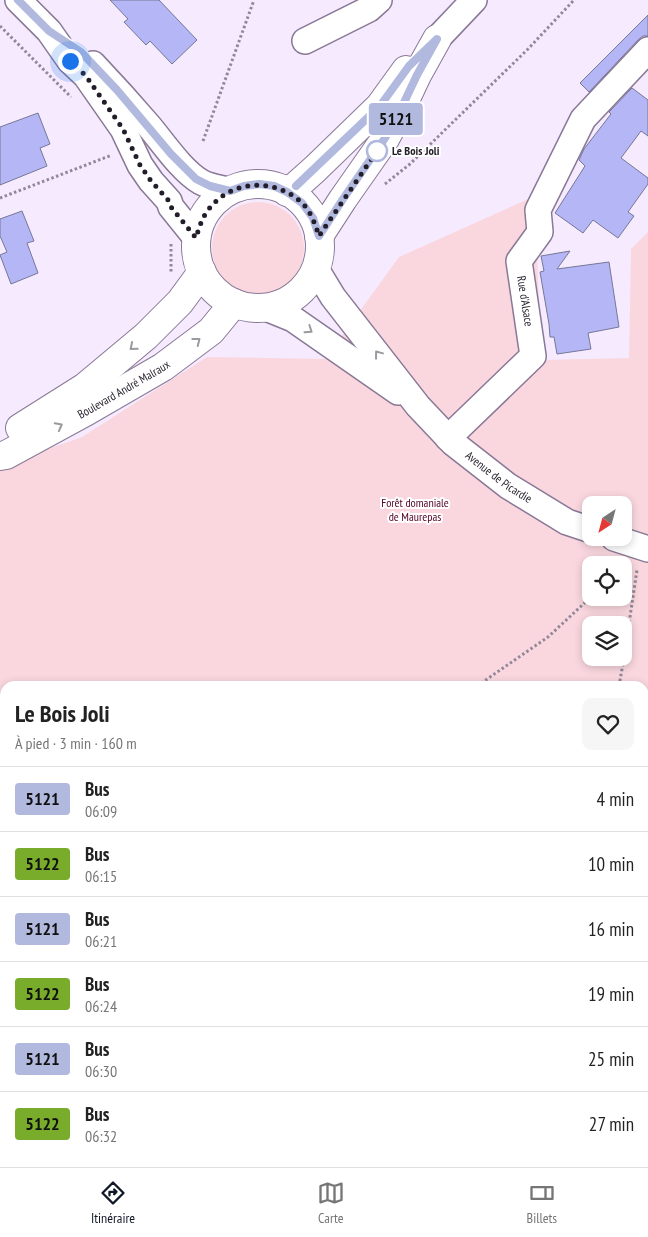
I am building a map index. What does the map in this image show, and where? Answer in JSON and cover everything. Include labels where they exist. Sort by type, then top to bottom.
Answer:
[{"type":"street","points":[[18,0],[49,31],[70,61],[86,76],[123,129],[140,165],[169,201],[183,238],[196,256],[202,272],[210,285],[220,296],[234,304],[249,308],[266,308],[282,304],[296,296],[308,284],[316,269],[319,253],[319,236],[313,218],[302,203],[287,192],[274,186],[259,184],[244,186],[230,191],[218,199],[200,223],[183,238]]},
{"type":"street","points":[[305,41],[369,9],[379,0]]},
{"type":"street","points":[[287,192],[315,169],[380,106],[409,66],[474,0]]},
{"type":"street","points":[[49,31],[81,52],[117,90],[189,173],[202,183],[230,191]]},
{"type":"street","points":[[319,236],[385,138],[437,39]]},
{"type":"street","name":"Rue d'Alsace","points":[[448,438],[533,356],[519,261],[540,232],[538,210],[583,119],[648,50]]},
{"type":"street","name":"Avenue de Picardie","points":[[316,269],[333,297],[418,406],[453,443],[508,486],[567,522],[582,527]]},
{"type":"street","name":"Boulevard André Malraux","points":[[0,441],[85,387],[108,368],[146,336],[180,302],[202,272]]},
{"type":"street","name":"Boulevard André Malraux","points":[[0,456],[6,455],[87,411],[163,367],[211,330],[234,304]]},
{"type":"street","name":"Avenue de Picardie","points":[[266,308],[293,319],[418,406]]},
{"type":"street","points":[[632,544],[648,549]]},
{"type":"path","points":[[203,141],[254,0]]},
{"type":"path","points":[[380,187],[416,158],[521,56],[574,0]]},
{"type":"path","points":[[0,26],[70,96]]},
{"type":"path","points":[[0,198],[112,155]]},
{"type":"path","points":[[171,278],[183,238]]},
{"type":"path","points":[[631,616],[638,570],[632,569]]},
{"type":"path","points":[[484,681],[548,636],[582,606]]},
{"type":"path","points":[[620,681],[622,666]]},
{"type":"green space","name":"Forêt domaniale de Maurepas","points":[[535,196],[541,360],[629,358],[631,249],[648,232],[648,681],[0,681],[0,466],[82,437],[207,357],[325,359],[399,257]]},
{"type":"green space","points":[[258,202],[276,206],[290,216],[300,230],[304,248],[300,266],[290,280],[276,290],[258,294],[240,290],[226,280],[216,266],[212,248],[216,230],[226,216],[240,206]]},
{"type":"building","points":[[110,0],[159,0],[197,40],[172,64],[150,41],[146,45],[124,22],[128,19]]},
{"type":"building","points":[[648,15],[648,36],[643,36],[638,40],[589,92],[580,83]]},
{"type":"building","points":[[632,88],[648,100],[648,136],[641,131],[621,158],[648,178],[648,184],[628,212],[634,216],[618,238],[593,220],[583,233],[555,213],[585,166],[579,160],[584,149],[611,114],[609,112]]},
{"type":"building","points":[[38,113],[50,144],[40,148],[47,166],[0,185],[0,127]]},
{"type":"building","points":[[22,211],[34,241],[27,243],[38,273],[11,284],[0,255],[7,252],[0,236],[0,219]]},
{"type":"building","points":[[570,251],[557,269],[609,262],[619,327],[588,333],[591,349],[557,354],[554,337],[550,337],[540,272],[544,271],[541,256]]},
{"type":"bus line","name":"5121","points":[[18,0],[49,31],[81,52],[117,90],[171,154],[196,179],[210,186],[230,191],[244,186],[259,184],[274,186],[287,192],[302,203],[313,218],[319,236],[385,138],[437,39],[409,66],[380,106],[296,186]]},
{"type":"place","name":"Le Bois Joli","points":[[377,151]]},
{"type":"route","points":[[70,61],[86,76],[123,129],[140,165],[196,238],[200,223],[218,199],[230,191],[244,186],[259,184],[274,186],[287,192],[302,203],[313,218],[319,236],[379,148],[377,151]]}]
